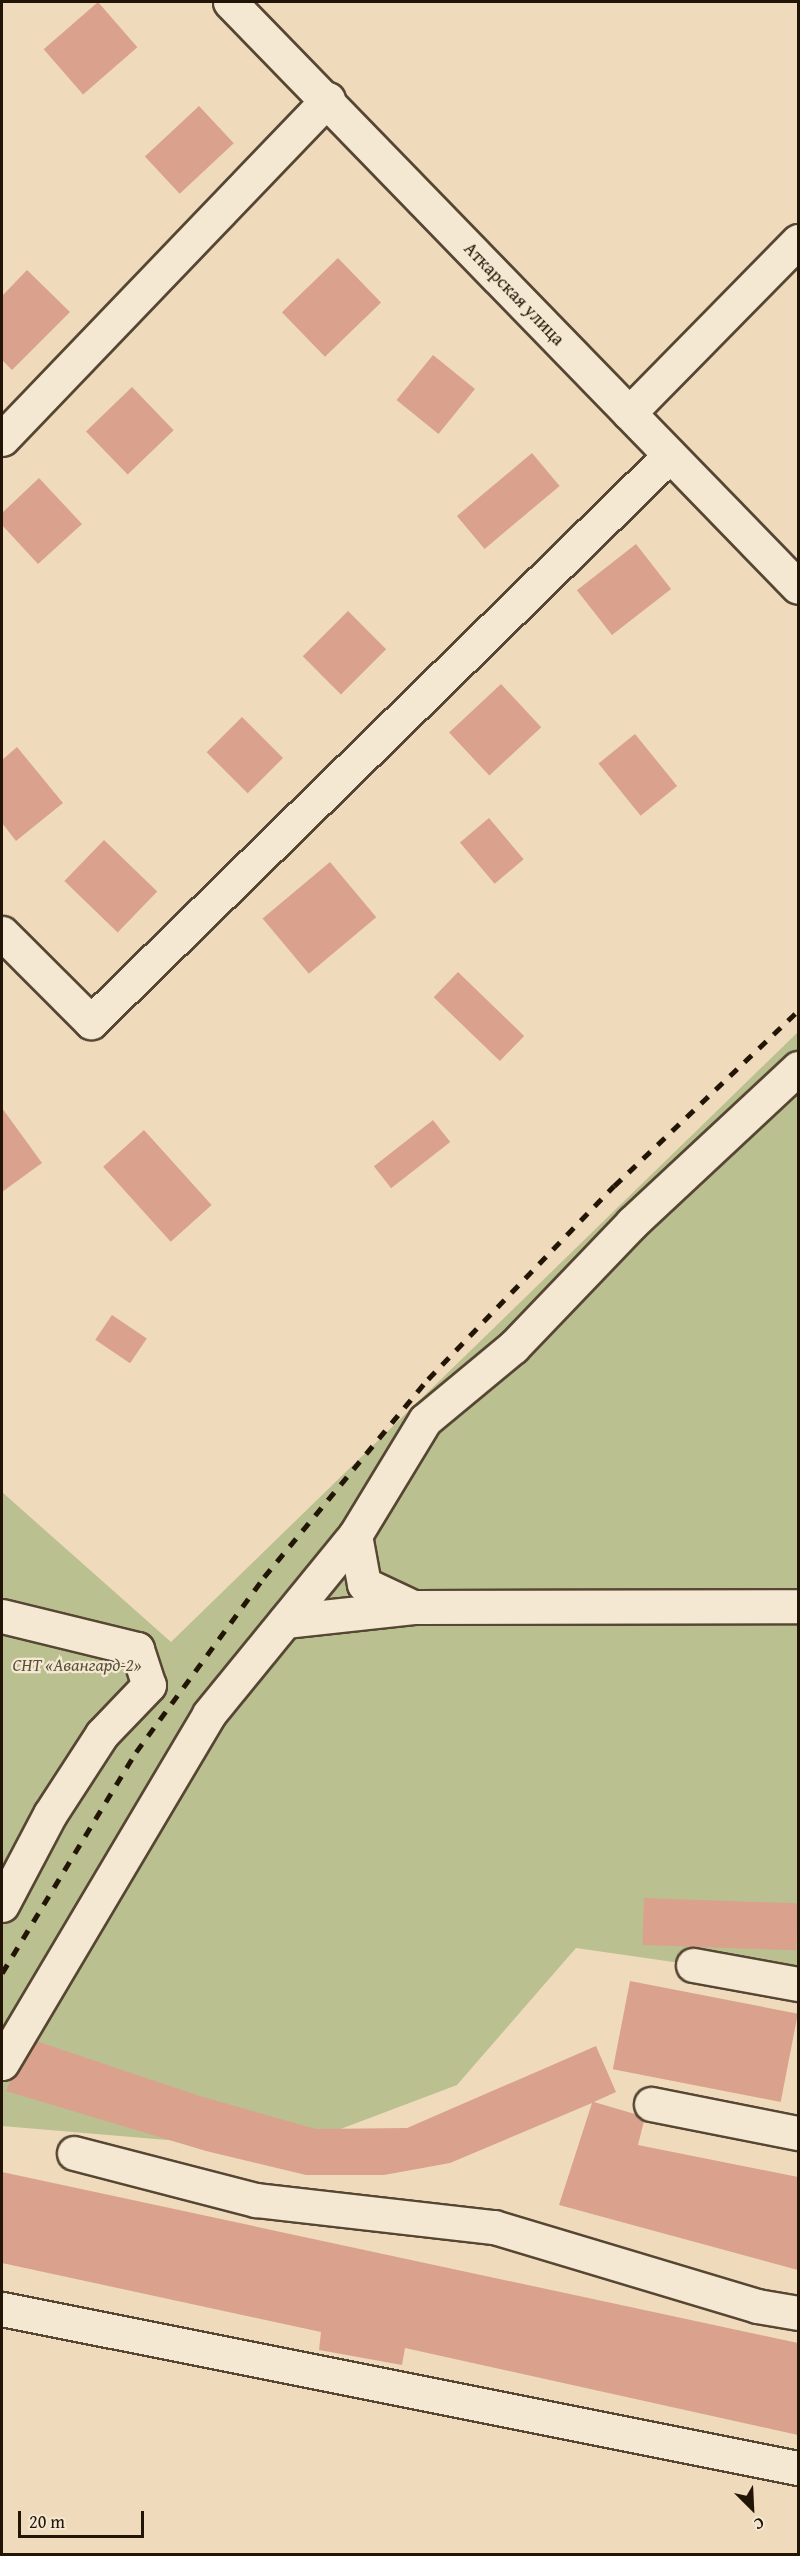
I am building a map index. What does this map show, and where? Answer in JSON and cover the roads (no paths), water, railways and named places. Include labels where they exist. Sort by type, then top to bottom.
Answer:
[{"type":"street","name":"Аткарская улица","points":[[230,2],[328,99],[669,456],[798,587]]},
{"type":"street","points":[[2,439],[328,99]]},
{"type":"street","points":[[629,413],[798,241]]},
{"type":"street","points":[[2,933],[91,1022],[669,456]]},
{"type":"street","points":[[2,2063],[210,1714],[356,1535],[425,1420],[513,1347],[632,1223],[798,1068]]},
{"type":"street","points":[[356,1535],[364,1584],[413,1607]]},
{"type":"street","points":[[285,1621],[413,1607],[798,1606]]},
{"type":"street","points":[[2,1616],[137,1649],[149,1685],[102,1734],[50,1814],[2,1905]]},
{"type":"street","points":[[693,1965],[798,1984]]},
{"type":"street","points":[[651,2104],[798,2133]]},
{"type":"street","points":[[74,2153],[256,2200],[494,2227],[757,2306],[798,2313]]},
{"type":"street","points":[[2,2309],[798,2468]]},
{"type":"railway","points":[[2,1973],[136,1752],[264,1577],[428,1379],[614,1186],[798,1011]]},
{"type":"park label","name":"СНТ «Авангард-2»","points":[[77,1665]]}]
